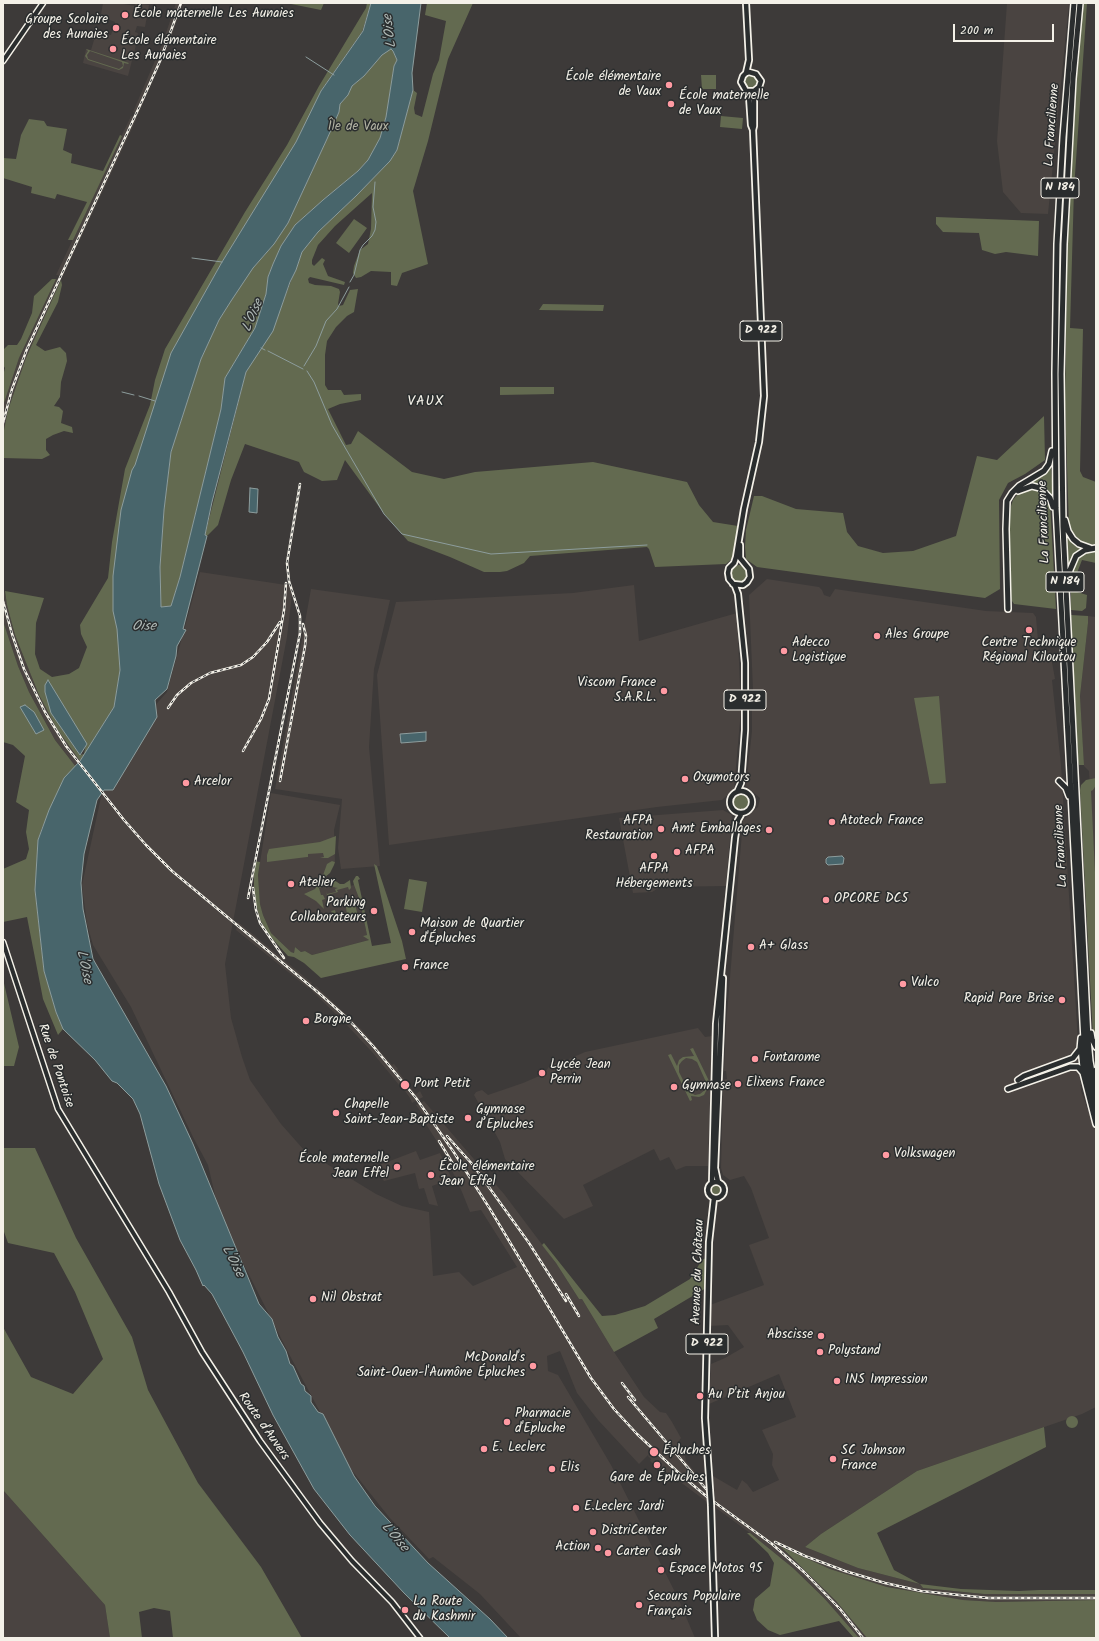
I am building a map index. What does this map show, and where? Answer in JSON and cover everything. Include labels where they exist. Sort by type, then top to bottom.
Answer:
[{"type":"highway","name":"La Francilienne","points":[[1074,3],[1060,192],[1056,302],[1054,436],[1056,537],[1085,1060],[1096,1111]]},
{"type":"highway","name":"La Francilienne","points":[[1080,3],[1072,102],[1064,244],[1061,374],[1066,601],[1090,1061],[1096,1094]]},
{"type":"highway","points":[[1008,609],[1007,500],[1019,486],[1041,474],[1047,468],[1050,461],[1054,436]]},
{"type":"highway","points":[[1006,512],[1010,500],[1017,491],[1022,488],[1032,486],[1040,488],[1048,494],[1052,502],[1056,537]]},
{"type":"highway","points":[[1063,509],[1066,525],[1071,537],[1079,544],[1094,548]]},
{"type":"highway","points":[[1066,601],[1070,570],[1073,560],[1081,551],[1094,548]]},
{"type":"highway","points":[[1059,781],[1064,785],[1068,793],[1072,818]]},
{"type":"highway","points":[[1081,894],[1092,1039],[1096,1047]]},
{"type":"highway","points":[[1018,1080],[1022,1077],[1074,1058],[1080,1049],[1077,923]]},
{"type":"highway","points":[[1080,1038],[1084,1077],[1096,1124]]},
{"type":"highway","points":[[1008,1089],[1074,1067],[1080,1069],[1084,1077]]},
{"type":"highway","points":[[1096,1070],[1096,1078]]},
{"type":"main road","points":[[3,61],[43,3]]},
{"type":"main road","points":[[746,3],[749,60],[746,74],[743,76],[741,82],[743,88],[747,91],[754,91],[759,87],[761,81],[753,72],[749,60]]},
{"type":"main road","points":[[746,74],[753,72]]},
{"type":"main road","name":"D 922","points":[[747,91],[749,96],[751,125],[753,130]]},
{"type":"main road","name":"D 922","points":[[733,564],[736,557],[759,442],[764,396],[753,130],[754,91]]},
{"type":"main road","name":"D 922","points":[[740,531],[740,557],[744,564]]},
{"type":"main road","points":[[733,564],[744,564],[749,568],[749,580],[743,584],[733,584],[729,579],[729,568],[733,564]]},
{"type":"main road","name":"D 922","points":[[733,584],[737,591],[741,614]]},
{"type":"main road","name":"D 922","points":[[737,792],[741,783],[746,721],[741,614],[741,591],[743,584]]},
{"type":"main road","name":"D 922","points":[[741,783],[745,792]]},
{"type":"main road","points":[[734,811],[742,813],[748,811],[752,804],[751,797],[745,792],[737,792],[732,795],[730,800],[734,811],[735,838]]},
{"type":"main road","points":[[723,968],[715,1168],[718,1182],[723,1186],[724,1192],[720,1198],[714,1198],[708,1191],[712,1183],[716,1030],[735,838],[738,820],[742,813]]},
{"type":"main road","name":"Rue de Pontoise","points":[[3,942],[58,1109],[118,1209]]},
{"type":"main road","points":[[712,1183],[718,1182]]},
{"type":"main road","name":"Avenue du Château","points":[[714,1198],[710,1242],[705,1418],[711,1504],[715,1638]]},
{"type":"main road","name":"Route d'Auvers","points":[[118,1209],[177,1305],[202,1352],[260,1442],[320,1523],[352,1561],[392,1602],[419,1637]]},
{"type":"shaded area","name":"École élémentaire Les Aunaies","points":[[103,3],[118,3],[135,6],[136,3],[149,5],[145,27],[137,26],[135,32],[138,33],[128,76],[83,63],[86,49],[91,50],[94,40],[92,40],[96,33],[111,35],[115,22],[110,20],[107,16],[104,18],[101,14]]},
{"type":"shaded area","points":[[176,3],[183,3],[170,40],[138,115],[133,112],[163,42]]},
{"type":"shaded area","points":[[1007,3],[1069,3],[1048,214],[1021,213],[1003,192],[997,141]]},
{"type":"shaded area","points":[[131,116],[137,118],[63,276],[56,275]]},
{"type":"shaded area","points":[[56,279],[61,280],[36,336],[18,382],[8,410],[3,435],[3,406],[11,381],[19,358]]},
{"type":"shaded area","points":[[200,572],[293,586],[287,637],[225,964],[231,1018],[250,1080],[281,1124],[304,1150],[376,1194],[402,1206],[429,1212],[433,1276],[459,1272],[473,1286],[517,1267],[481,1210],[470,1212],[443,1151],[422,1118],[424,1116],[416,1105],[424,1101],[504,1194],[556,1263],[579,1299],[582,1299],[614,1352],[644,1397],[660,1412],[666,1413],[681,1438],[678,1442],[684,1451],[686,1461],[707,1487],[707,1502],[675,1478],[672,1481],[650,1461],[651,1459],[648,1456],[649,1454],[639,1464],[598,1420],[577,1393],[560,1351],[547,1356],[548,1371],[558,1375],[611,1465],[678,1598],[695,1638],[521,1638],[480,1594],[433,1557],[429,1559],[389,1517],[350,1468],[289,1354],[241,1259],[218,1208],[208,1165],[193,1137],[131,1007],[93,945],[87,924],[82,885],[101,797],[151,710],[167,692]]},
{"type":"shaded area","points":[[767,579],[819,587],[824,595],[830,597],[835,589],[986,611],[1033,613],[1036,617],[1039,652],[1050,651],[1055,679],[1052,680],[1061,765],[1081,1091],[1096,1132],[1096,1407],[1082,1414],[917,1471],[821,1534],[805,1547],[858,1568],[920,1584],[923,1588],[984,1594],[1096,1594],[1096,1600],[996,1602],[962,1600],[887,1587],[830,1569],[782,1549],[836,1601],[867,1638],[859,1638],[824,1598],[793,1568],[716,1508],[713,1476],[737,1490],[742,1480],[753,1492],[779,1480],[772,1465],[773,1454],[762,1430],[796,1417],[779,1374],[709,1404],[711,1364],[744,1347],[728,1325],[709,1326],[710,1305],[764,1285],[749,1245],[769,1238],[751,1188],[744,1176],[730,1180],[723,1175],[721,1168],[723,1080],[727,1079],[726,1071],[724,1071],[726,1026],[743,820],[758,807],[760,798],[746,786],[752,731],[752,699],[760,697],[760,691],[753,690],[749,595]]},
{"type":"shaded area","points":[[634,585],[639,641],[737,613],[741,710],[734,789],[722,800],[657,807],[389,845],[377,675],[396,602],[573,593]]},
{"type":"shaded area","points":[[3,586],[15,635],[39,695],[57,729],[80,761],[76,767],[55,740],[29,692],[18,666],[3,621]]},
{"type":"shaded area","points":[[311,589],[390,600],[374,669],[369,747],[380,866],[341,869],[338,848],[342,799],[275,789]]},
{"type":"shaded area","points":[[1088,616],[1096,617],[1096,896],[1089,771],[1084,766],[1080,696]]},
{"type":"shaded area","points":[[271,793],[340,805],[334,830],[335,862],[332,861],[331,867],[326,876],[332,882],[345,887],[354,885],[360,901],[367,935],[364,936],[369,940],[312,955],[305,951],[301,952],[295,947],[294,953],[291,952],[271,933],[260,904],[258,875]]},
{"type":"shaded area","name":"AFPA","points":[[723,810],[732,815],[726,886],[660,887],[652,892],[633,893],[619,818]]},
{"type":"shaded area","points":[[238,922],[312,983],[308,988],[236,930]]},
{"type":"shaded area","points":[[316,986],[361,1029],[392,1065],[394,1064],[414,1092],[416,1094],[420,1091],[423,1097],[412,1103],[405,1091],[372,1052],[312,991]]},
{"type":"shaded area","points":[[698,1028],[705,1037],[712,1036],[708,1166],[686,1166],[676,1170],[669,1157],[660,1161],[654,1149],[583,1185],[593,1206],[564,1219],[505,1159],[500,1142],[474,1095],[476,1092],[482,1090],[488,1095],[523,1083],[544,1074],[550,1065],[564,1059],[568,1061],[574,1081],[569,1059],[585,1052]]},
{"type":"shaded area","points":[[416,1151],[420,1160],[440,1153],[452,1179],[432,1186],[438,1206],[429,1204],[424,1188],[419,1189],[415,1173],[384,1181],[374,1167]]},
{"type":"shaded area","points":[[3,1490],[105,1605],[110,1638],[3,1638]]},
{"type":"green space","points":[[286,3],[324,3],[321,10]]},
{"type":"green space","points":[[367,3],[371,3],[362,32],[322,89],[293,148],[222,262],[171,354],[118,630],[120,670],[114,707],[80,761],[57,729],[39,695],[15,635],[5,591],[44,598],[36,623],[35,654],[40,669],[52,677],[69,674],[79,668],[87,647],[81,634],[80,625],[108,578],[112,542],[125,469],[150,405],[155,380],[165,349],[245,212],[287,145],[319,86],[366,8]],"holes":[[[51,713],[86,744],[84,754],[80,755]]]},
{"type":"green space","points":[[427,3],[473,3],[448,59],[428,141],[413,191],[428,264],[402,273],[397,286],[391,285],[391,272],[371,271],[361,277],[356,278],[353,273],[354,266],[360,250],[368,244],[371,229],[372,193],[335,226],[318,245],[312,260],[312,264],[314,266],[322,258],[325,260],[323,264],[328,276],[345,282],[344,285],[310,277],[308,279],[309,283],[315,285],[331,286],[339,289],[339,306],[343,305],[350,290],[358,289],[354,312],[347,316],[336,327],[327,341],[325,355],[325,385],[328,390],[341,390],[344,395],[361,394],[361,400],[340,404],[328,409],[346,445],[351,444],[358,431],[412,472],[444,479],[475,472],[593,462],[687,482],[699,505],[713,522],[738,526],[734,557],[726,564],[655,567],[647,547],[530,556],[524,563],[507,571],[484,572],[408,541],[385,515],[345,460],[337,480],[322,481],[304,472],[299,462],[245,444],[231,480],[218,525],[207,536],[205,535],[246,372],[278,315],[302,252],[318,232],[390,161],[397,150],[413,90],[417,93],[414,108],[415,114],[422,117],[433,74],[439,60],[446,21],[425,15]]},
{"type":"green space","points":[[1083,3],[1087,3],[1074,189],[1070,328],[1083,329],[1080,471],[1083,477],[1096,482],[1096,547],[1086,546],[1075,538],[1069,528],[1065,402],[1067,248],[1075,97]]},
{"type":"green space","name":"Île de Vaux","points":[[391,48],[397,60],[394,66],[386,117],[380,138],[368,160],[358,171],[295,225],[281,246],[268,277],[266,294],[255,328],[225,378],[221,409],[180,577],[171,606],[161,607],[160,567],[164,510],[171,452],[201,359],[219,320],[231,301],[253,268],[274,244],[288,223],[339,112],[340,104],[348,95],[352,86],[364,76],[382,55]]},
{"type":"green space","points":[[86,49],[129,63],[124,63],[123,68],[119,70],[88,60],[85,56],[88,51]],"holes":[[[90,51],[122,62],[123,66],[119,69],[88,59],[87,55]]]},
{"type":"green space","points":[[701,75],[716,75],[716,89],[702,89]]},
{"type":"green space","points":[[748,75],[754,75],[758,79],[758,85],[754,89],[748,89],[744,85],[744,79]]},
{"type":"green space","points":[[721,116],[743,118],[742,129],[720,127]]},
{"type":"green space","points":[[29,119],[44,121],[47,126],[67,129],[63,150],[72,154],[71,163],[103,171],[120,135],[122,136],[73,240],[68,240],[87,202],[57,194],[55,199],[31,193],[32,187],[3,178],[3,158],[16,159],[21,135]]},
{"type":"green space","points":[[936,217],[1039,221],[1038,256],[1006,252],[995,254],[982,250],[979,233],[943,232],[936,224]]},
{"type":"green space","points":[[354,219],[367,228],[349,253],[336,243]]},
{"type":"green space","points":[[52,279],[56,279],[19,358],[3,406],[3,376],[5,368],[3,365],[3,350],[8,345],[17,345],[32,313],[34,296]]},
{"type":"green space","points":[[61,280],[62,285],[58,302],[36,345],[45,351],[60,347],[66,353],[67,361],[61,382],[60,397],[54,406],[59,407],[63,411],[61,423],[72,427],[73,433],[64,431],[46,439],[46,450],[50,455],[42,459],[3,458],[3,435],[8,410],[26,358]]},
{"type":"green space","points":[[543,304],[604,305],[603,311],[539,310]]},
{"type":"green space","points":[[500,387],[554,387],[554,394],[500,395]]},
{"type":"green space","points":[[1044,416],[1045,460],[1025,474],[1008,483],[999,500],[1000,589],[985,598],[757,567],[746,559],[746,530],[754,496],[762,496],[796,509],[843,513],[847,532],[858,546],[883,553],[913,551],[956,536],[977,456],[997,460]]},
{"type":"green space","points":[[1051,465],[1053,496],[1041,487],[1027,485],[1045,473]]},
{"type":"green space","points":[[1031,489],[1041,491],[1050,502],[1056,609],[1014,604],[1010,598],[1009,512],[1013,500],[1017,495],[1021,491]]},
{"type":"green space","points":[[1067,534],[1083,549],[1076,554],[1068,567]]},
{"type":"green space","points":[[1096,551],[1096,563],[1082,560],[1077,573],[1077,592],[1087,595],[1086,608],[1082,611],[1071,610],[1071,574],[1077,557],[1085,552]]},
{"type":"green space","points":[[739,565],[745,568],[748,574],[745,580],[739,583],[733,580],[730,574],[733,568]]},
{"type":"green space","points":[[1071,615],[1088,616],[1080,696],[1084,765],[1079,765],[1078,761]]},
{"type":"green space","points":[[3,621],[18,666],[29,692],[55,740],[76,767],[64,778],[38,840],[35,890],[44,971],[56,1012],[63,1029],[58,1035],[43,999],[27,917],[3,922],[3,869],[26,859],[29,849],[26,832],[29,810],[16,802],[25,756],[13,745],[3,742]]},
{"type":"green space","points":[[939,696],[946,783],[930,784],[914,698]]},
{"type":"green space","points":[[1096,778],[1096,785],[1091,791],[1096,892],[1096,1045],[1093,1037],[1080,790],[1081,785],[1086,780]]},
{"type":"green space","points":[[741,794],[747,796],[749,802],[747,808],[741,810],[735,808],[733,802],[735,796]]},
{"type":"green space","points":[[336,836],[335,854],[328,858],[320,858],[324,857],[323,853],[308,854],[308,857],[267,862],[269,849],[320,842]]},
{"type":"green space","points":[[254,861],[260,862],[258,875],[260,904],[271,933],[291,952],[294,953],[295,947],[301,952],[305,951],[312,955],[369,940],[363,936],[367,935],[360,901],[353,881],[356,876],[360,879],[358,880],[372,946],[391,943],[374,864],[377,866],[402,941],[406,959],[321,978],[304,963],[294,957],[288,956],[268,934],[260,919],[256,904],[254,889]]},
{"type":"green space","points":[[332,861],[335,862],[334,865],[330,873],[324,878],[322,887],[319,888],[321,895],[323,895],[325,899],[322,900],[324,909],[316,901],[304,894],[315,889],[322,878],[327,864]]},
{"type":"green space","points":[[331,878],[340,884],[344,884],[350,880],[351,888],[349,890],[348,887],[337,890],[338,892],[327,895],[326,891],[327,894],[336,892],[335,889],[338,888],[333,887],[332,885],[326,886],[325,889],[327,879]]},
{"type":"green space","points":[[409,879],[427,882],[422,912],[404,909]]},
{"type":"green space","points":[[355,905],[358,915],[356,917],[340,921],[337,920],[331,911],[335,910],[337,918],[347,915],[346,907]]},
{"type":"green space","points":[[3,979],[19,1047],[14,1066],[3,1066]]},
{"type":"green space","points":[[693,1048],[710,1083],[704,1095],[699,1097],[691,1096],[692,1100],[690,1101],[668,1055],[671,1054],[677,1066],[679,1060],[683,1057],[694,1056],[690,1049]],"holes":[[[686,1058],[697,1062],[706,1082],[705,1090],[700,1094],[695,1095],[689,1092],[679,1072],[679,1065],[682,1061]]]},
{"type":"green space","points":[[3,1148],[35,1148],[76,1238],[132,1337],[148,1390],[198,1483],[261,1567],[302,1638],[173,1638],[170,1611],[154,1608],[139,1612],[142,1638],[110,1638],[105,1605],[3,1490],[3,1327],[31,1377],[73,1394],[103,1359],[75,1292],[54,1253],[8,1243],[3,1229]]},
{"type":"green space","points":[[716,1184],[720,1186],[722,1190],[720,1194],[716,1196],[712,1194],[710,1190],[712,1186]]},
{"type":"green space","points":[[544,1243],[602,1316],[615,1315],[645,1306],[690,1279],[702,1260],[706,1258],[706,1288],[654,1319],[658,1328],[614,1352],[582,1299],[579,1299],[556,1263],[542,1245]]},
{"type":"green space","points":[[1074,1416],[1077,1417],[1077,1427],[1070,1428],[1067,1427],[1066,1420],[1067,1417]]},
{"type":"green space","points":[[1044,1427],[1046,1447],[877,1533],[894,1570],[920,1584],[858,1568],[805,1547],[821,1534],[917,1471]]},
{"type":"green space","points":[[747,1533],[750,1533],[793,1568],[824,1598],[859,1638],[854,1638],[839,1621],[780,1635],[768,1630],[757,1620],[753,1610],[755,1599],[770,1586],[774,1563],[768,1553]]},
{"type":"green space","points":[[781,1547],[830,1569],[887,1587],[963,1600],[996,1602],[1096,1600],[1096,1638],[867,1638],[836,1601]]},
{"type":"green space","points":[[920,1584],[961,1589],[1019,1591],[1096,1590],[1096,1594],[984,1594],[923,1588]]},
{"type":"water","points":[[371,3],[421,3],[412,73],[413,90],[397,150],[390,161],[318,232],[302,252],[273,331],[246,372],[212,502],[205,535],[207,536],[183,629],[186,630],[177,646],[176,656],[167,689],[155,700],[157,717],[113,790],[104,790],[97,800],[84,854],[81,883],[83,909],[93,959],[166,1086],[193,1144],[259,1304],[272,1319],[290,1364],[293,1366],[301,1384],[304,1386],[305,1391],[311,1396],[311,1402],[318,1412],[323,1414],[354,1476],[375,1506],[428,1563],[490,1619],[508,1638],[450,1638],[404,1593],[350,1535],[314,1489],[273,1415],[243,1352],[212,1294],[204,1285],[203,1286],[180,1240],[159,1184],[140,1114],[133,1099],[117,1083],[112,1081],[95,1060],[63,1029],[56,1012],[44,971],[35,890],[38,840],[49,810],[64,778],[80,761],[114,707],[120,670],[117,629],[113,611],[113,576],[121,510],[132,470],[135,465],[171,353],[222,262],[296,142],[321,91],[363,31]],"holes":[[[391,49],[397,60],[394,66],[386,117],[380,138],[368,160],[358,171],[295,225],[281,246],[268,277],[266,294],[255,328],[225,378],[221,409],[180,577],[171,606],[161,607],[160,567],[164,510],[171,452],[201,359],[219,320],[231,301],[253,268],[274,244],[288,223],[339,112],[340,104],[348,95],[352,86],[364,76],[382,55]]]},
{"type":"water","points":[[250,488],[258,489],[257,513],[249,512]]},
{"type":"water","points":[[48,680],[87,744],[80,755],[51,713],[45,692],[45,685]]},
{"type":"water","points":[[25,705],[34,712],[44,730],[36,734],[20,707]]},
{"type":"water","points":[[426,732],[426,741],[401,743],[400,734]]},
{"type":"water","points":[[842,856],[844,858],[843,864],[828,865],[826,863],[826,859],[828,857]]},
{"type":"waterway","points":[[306,57],[334,75]]},
{"type":"waterway","points":[[350,282],[354,275],[360,250],[375,230],[376,222],[373,207],[375,182]]},
{"type":"waterway","points":[[192,258],[222,262]]},
{"type":"waterway","points":[[304,366],[316,346],[326,321],[337,309],[349,287]]},
{"type":"waterway","points":[[261,348],[265,350]]},
{"type":"waterway","points":[[268,351],[303,369]]},
{"type":"waterway","points":[[307,371],[314,382],[332,425],[350,456],[384,514],[402,534],[491,554],[647,545]]},
{"type":"waterway","points":[[122,392],[134,395]]},
{"type":"waterway","points":[[139,396],[155,401]]},
{"type":"railway","points":[[3,423],[12,389],[27,349],[160,61],[181,3]]},
{"type":"railway","points":[[248,898],[300,633],[300,616],[289,581],[287,563],[300,484]]},
{"type":"railway","points":[[243,751],[261,719],[269,699],[284,610],[286,583]]},
{"type":"railway","points":[[3,601],[24,669],[45,712],[66,746],[124,820],[172,871],[320,994],[347,1018],[373,1046],[416,1098],[453,1151],[490,1209],[591,1378],[614,1409],[637,1434],[681,1475],[706,1496],[772,1544],[804,1572],[840,1609],[863,1638]]},
{"type":"railway","points":[[168,708],[177,695],[191,683],[210,673],[241,665],[253,657],[267,642],[280,622]]},
{"type":"railway","points":[[280,781],[305,646],[306,636],[303,624]]},
{"type":"railway","points":[[253,888],[256,910],[260,923],[284,958]]},
{"type":"railway","points":[[447,1136],[473,1165],[529,1243],[566,1301]]},
{"type":"railway","points":[[439,1141],[453,1164]]},
{"type":"railway","points":[[566,1294],[579,1316]]},
{"type":"railway","points":[[622,1383],[635,1400]]},
{"type":"railway","points":[[628,1397],[706,1489]]},
{"type":"railway","points":[[775,1542],[805,1556],[845,1571],[885,1583],[921,1591],[988,1598],[1096,1598]]},
{"type":"place","name":"École maternelle Les Aunaies","points":[[125,15]]},
{"type":"place","name":"Groupe Scolaire des Aunaies","points":[[116,28]]},
{"type":"place","name":"École élémentaire Les Aunaies","points":[[113,49]]},
{"type":"place","name":"École élémentaire de Vaux","points":[[669,85]]},
{"type":"place","name":"École maternelle de Vaux","points":[[671,104]]},
{"type":"place","name":"Centre Technique Régional Kiloutou","points":[[1029,630]]},
{"type":"place","name":"Ales Groupe","points":[[877,636]]},
{"type":"place","name":"Adecco Logistique","points":[[784,651]]},
{"type":"place","name":"Viscom France S.A.R.L.","points":[[664,691]]},
{"type":"place","name":"Oxymotors","points":[[685,779]]},
{"type":"place","name":"Arcelor","points":[[186,783]]},
{"type":"place","name":"Atotech France","points":[[832,822]]},
{"type":"place","name":"AFPA Restauration","points":[[661,829]]},
{"type":"place","name":"Amt Emballages","points":[[769,830]]},
{"type":"place","name":"AFPA","points":[[677,852]]},
{"type":"place","name":"AFPA Hébergements","points":[[654,856]]},
{"type":"place","name":"Atelier","points":[[291,884]]},
{"type":"place","name":"OPCORE DC5","points":[[826,900]]},
{"type":"place","name":"Parking Collaborateurs","points":[[374,911]]},
{"type":"place","name":"Maison de Quartier d'Épluches","points":[[412,932]]},
{"type":"place","name":"A+ Glass","points":[[751,947]]},
{"type":"place","name":"France","points":[[405,967]]},
{"type":"place","name":"Vulco","points":[[903,984]]},
{"type":"place","name":"Rapid Pare Brise","points":[[1062,1000]]},
{"type":"place","name":"Borgne","points":[[306,1021]]},
{"type":"place","name":"Fontarome","points":[[755,1059]]},
{"type":"place","name":"Lycée Jean Perrin","points":[[542,1073]]},
{"type":"place","name":"Elixens France","points":[[738,1084]]},
{"type":"place","name":"Pont Petit","points":[[405,1085]]},
{"type":"place","name":"Gymnase","points":[[674,1087]]},
{"type":"place","name":"Chapelle Saint-Jean-Baptiste","points":[[336,1113]]},
{"type":"place","name":"Gymnase d’Epluches","points":[[468,1118]]},
{"type":"place","name":"Volkswagen","points":[[886,1155]]},
{"type":"place","name":"École maternelle Jean Effel","points":[[397,1167]]},
{"type":"place","name":"École élémentaire Jean Effel","points":[[431,1175]]},
{"type":"place","name":"Nil Obstrat","points":[[313,1299]]},
{"type":"place","name":"Abscisse","points":[[821,1336]]},
{"type":"place","name":"Polystand","points":[[820,1352]]},
{"type":"place","name":"McDonald's Saint-Ouen-l'Aumône Épluches","points":[[533,1366]]},
{"type":"place","name":"INS Impression","points":[[837,1381]]},
{"type":"place","name":"Au P'tit Anjou","points":[[700,1396]]},
{"type":"place","name":"Pharmacie d'Epluche","points":[[507,1422]]},
{"type":"place","name":"E. Leclerc","points":[[484,1449]]},
{"type":"place","name":"Épluches","points":[[654,1452]]},
{"type":"place","name":"SC Johnson France","points":[[833,1459]]},
{"type":"place","name":"Gare de Épluches","points":[[657,1465]]},
{"type":"place","name":"Elis","points":[[552,1469]]},
{"type":"place","name":"E.Leclerc Jardi","points":[[576,1508]]},
{"type":"place","name":"DistriCenter","points":[[593,1532]]},
{"type":"place","name":"Action","points":[[598,1548]]},
{"type":"place","name":"Carter Cash","points":[[608,1553]]},
{"type":"place","name":"Espace Motos 95","points":[[661,1570]]},
{"type":"place","name":"Secours Populaire Français","points":[[639,1605]]},
{"type":"place","name":"La Route du Kashmir","points":[[405,1610]]},
{"type":"district","name":"VAUX","points":[[426,403]]},
{"type":"water label","name":"L'Oise","points":[[391,31]]},
{"type":"water label","name":"L'Oise","points":[[254,316]]},
{"type":"water label","name":"Oise","points":[[144,628]]},
{"type":"water label","name":"L'Oise","points":[[83,967]]},
{"type":"water label","name":"L'Oise","points":[[232,1262]]},
{"type":"water label","name":"L'Oise","points":[[394,1538]]}]
